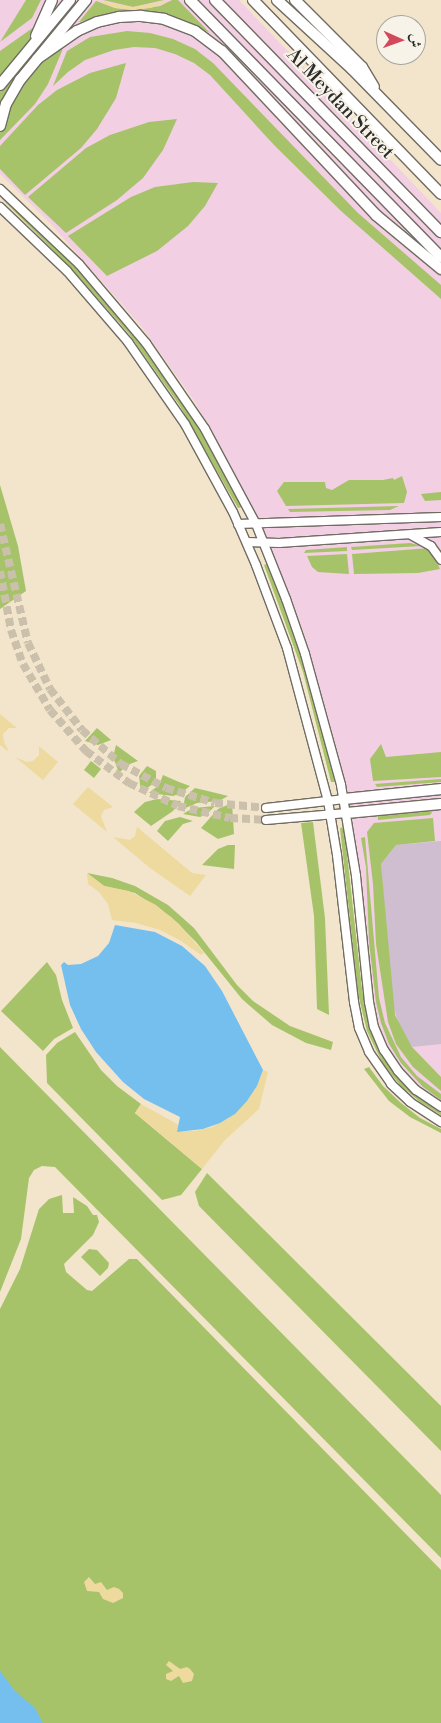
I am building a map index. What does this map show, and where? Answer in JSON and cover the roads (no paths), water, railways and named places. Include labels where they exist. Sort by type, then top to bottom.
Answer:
[{"type":"main road","points":[[30,50],[52,0]]},
{"type":"main road","points":[[0,84],[70,0]]},
{"type":"main road","points":[[0,126],[10,96],[37,59],[86,0]]},
{"type":"main road","points":[[190,0],[441,257]]},
{"type":"main road","name":"Al Meydan Street","points":[[215,0],[441,232]]},
{"type":"main road","name":"Al Meydan Street","points":[[253,0],[441,194]]},
{"type":"main road","points":[[277,0],[376,93],[441,160]]},
{"type":"main road","points":[[296,0],[362,67],[371,79],[376,93]]},
{"type":"main road","points":[[37,59],[72,34],[97,22],[125,17],[152,17],[185,26],[204,37],[222,51],[360,200],[441,268]]},
{"type":"main road","points":[[344,799],[441,789]]},
{"type":"main road","points":[[347,813],[441,804]]},
{"type":"street","points":[[0,189],[79,264],[146,343],[205,428],[256,524],[305,654],[344,799],[369,1002],[374,1027],[384,1050],[398,1071],[416,1090],[441,1107]]},
{"type":"street","points":[[0,207],[73,278],[142,362],[193,438],[238,524],[275,613],[298,683],[331,813],[354,1002],[359,1028],[369,1052],[391,1084],[410,1102],[441,1122]]},
{"type":"street","points":[[238,524],[441,517]]},
{"type":"street","points":[[246,542],[441,532]]},
{"type":"street","points":[[411,535],[431,546],[441,560]]},
{"type":"street","points":[[266,808],[344,799]]},
{"type":"street","points":[[266,820],[347,813]]},
{"type":"water","points":[[115,925],[155,932],[182,946],[205,966],[222,991],[263,1070],[257,1086],[247,1101],[235,1114],[220,1123],[203,1129],[177,1132],[180,1117],[144,1099],[123,1082],[96,1052],[81,1029],[70,1005],[61,965],[64,962],[68,965],[81,964],[98,956],[109,943]]},
{"type":"water","points":[[0,1671],[15,1691],[35,1708],[43,1723],[0,1723]]},
{"type":"tunnel","points":[[0,524],[28,643],[50,689],[82,730],[121,764],[166,788],[215,803],[266,808]]},
{"type":"tunnel","points":[[0,571],[11,630],[23,664],[50,710],[86,751],[129,783],[178,806],[230,818],[266,820]]}]
